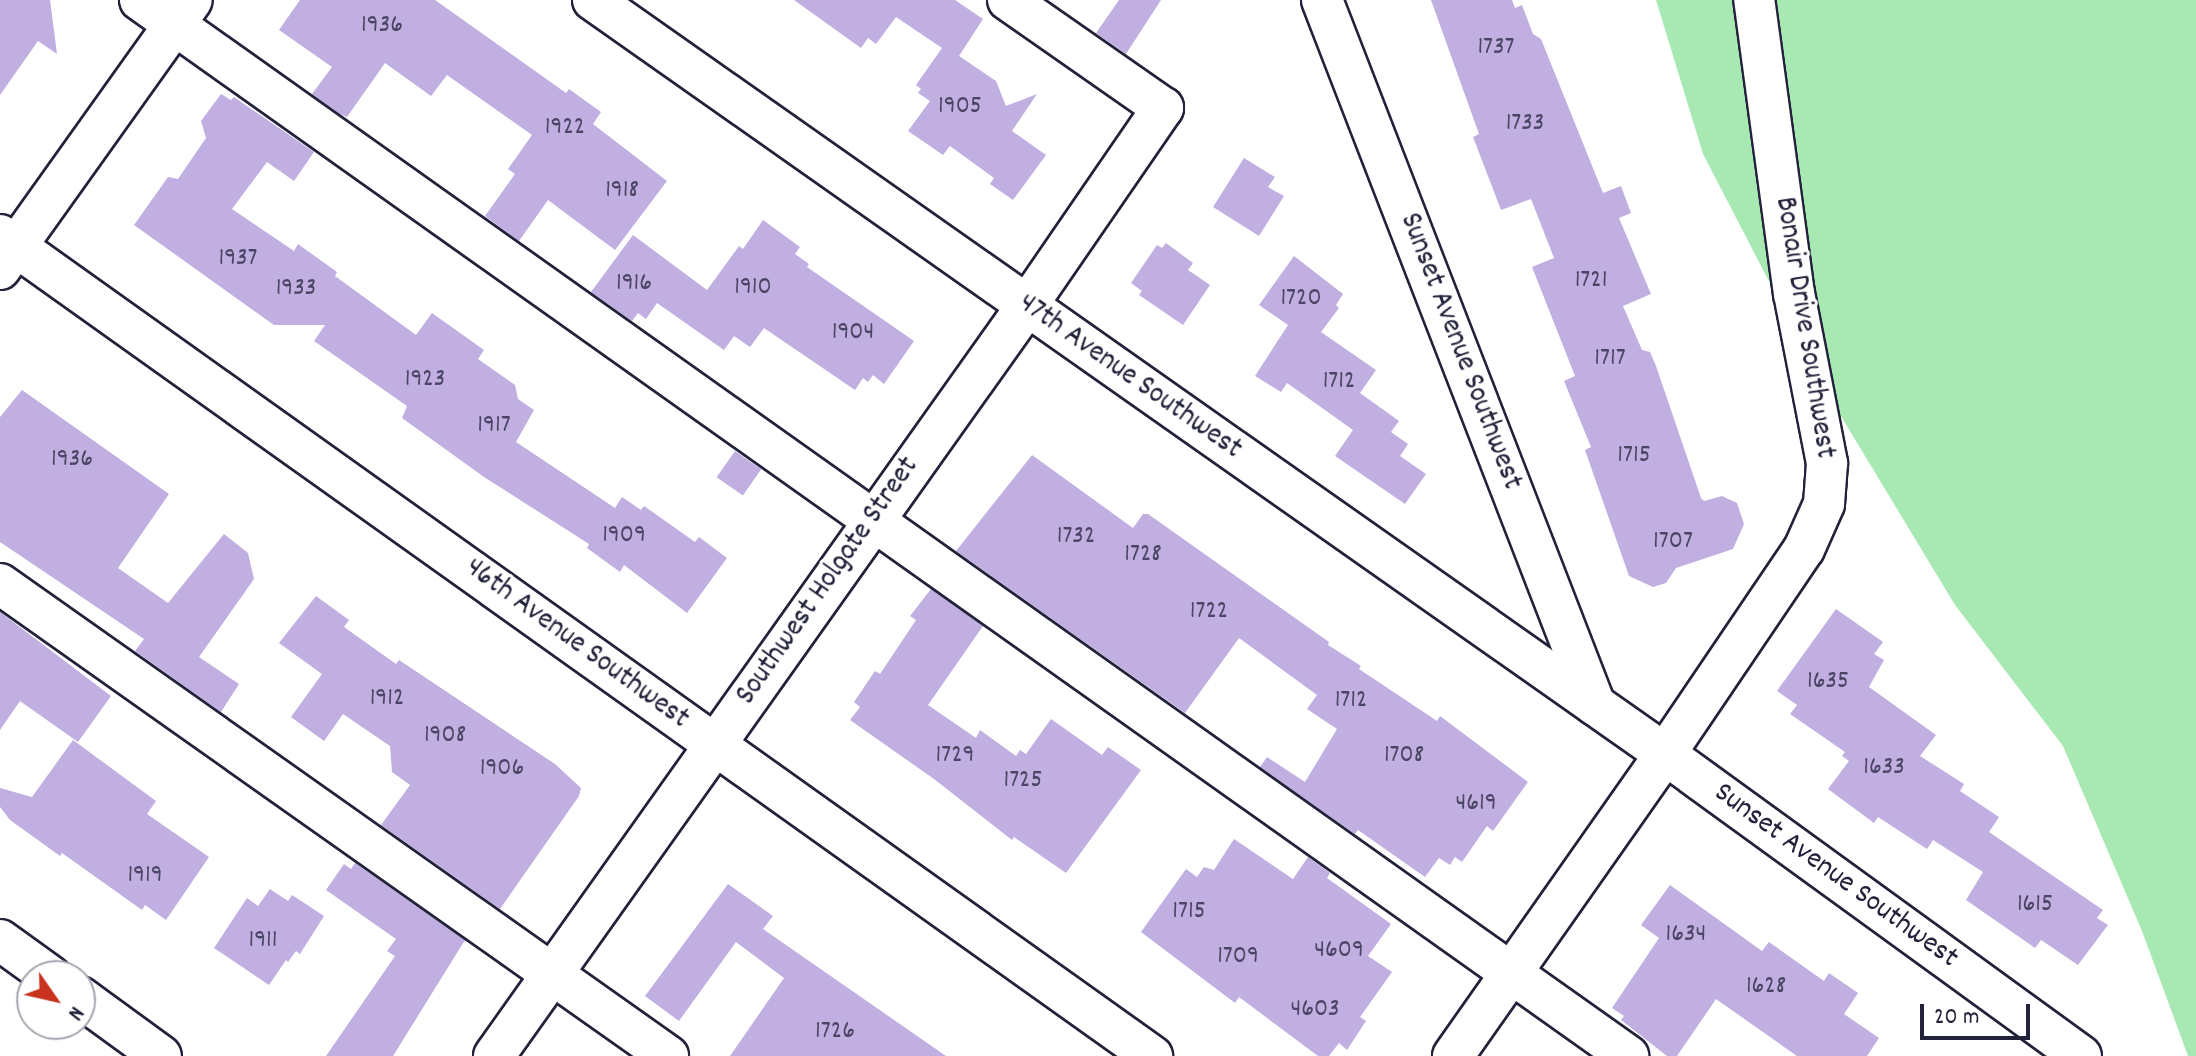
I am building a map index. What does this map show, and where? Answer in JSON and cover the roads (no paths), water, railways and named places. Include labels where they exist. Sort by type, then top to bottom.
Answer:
[{"type":"street","points":[[140,0],[183,12],[873,520],[1628,1056]]},
{"type":"street","name":"47th Avenue Southwest","points":[[593,0],[1665,754]]},
{"type":"street","name":"Southwest Holgate Street","points":[[494,1056],[1026,307],[1163,108],[1008,0]]},
{"type":"street","name":"Sunset Avenue Southwest","points":[[1322,0],[1595,705]]},
{"type":"street","name":"Bonair Drive Southwest","points":[[1453,1056],[1665,754],[1804,549],[1824,504],[1827,463],[1794,294],[1754,0]]},
{"type":"street","points":[[6,250],[183,12]]},
{"type":"street","name":"46th Avenue Southwest","points":[[6,250],[714,744],[1152,1056]]},
{"type":"street","points":[[0,584],[668,1056]]},
{"type":"street","name":"Sunset Avenue Southwest","points":[[1665,754],[2081,1056]]},
{"type":"street","points":[[0,940],[28,960]]},
{"type":"street","points":[[96,1009],[161,1056]]}]
